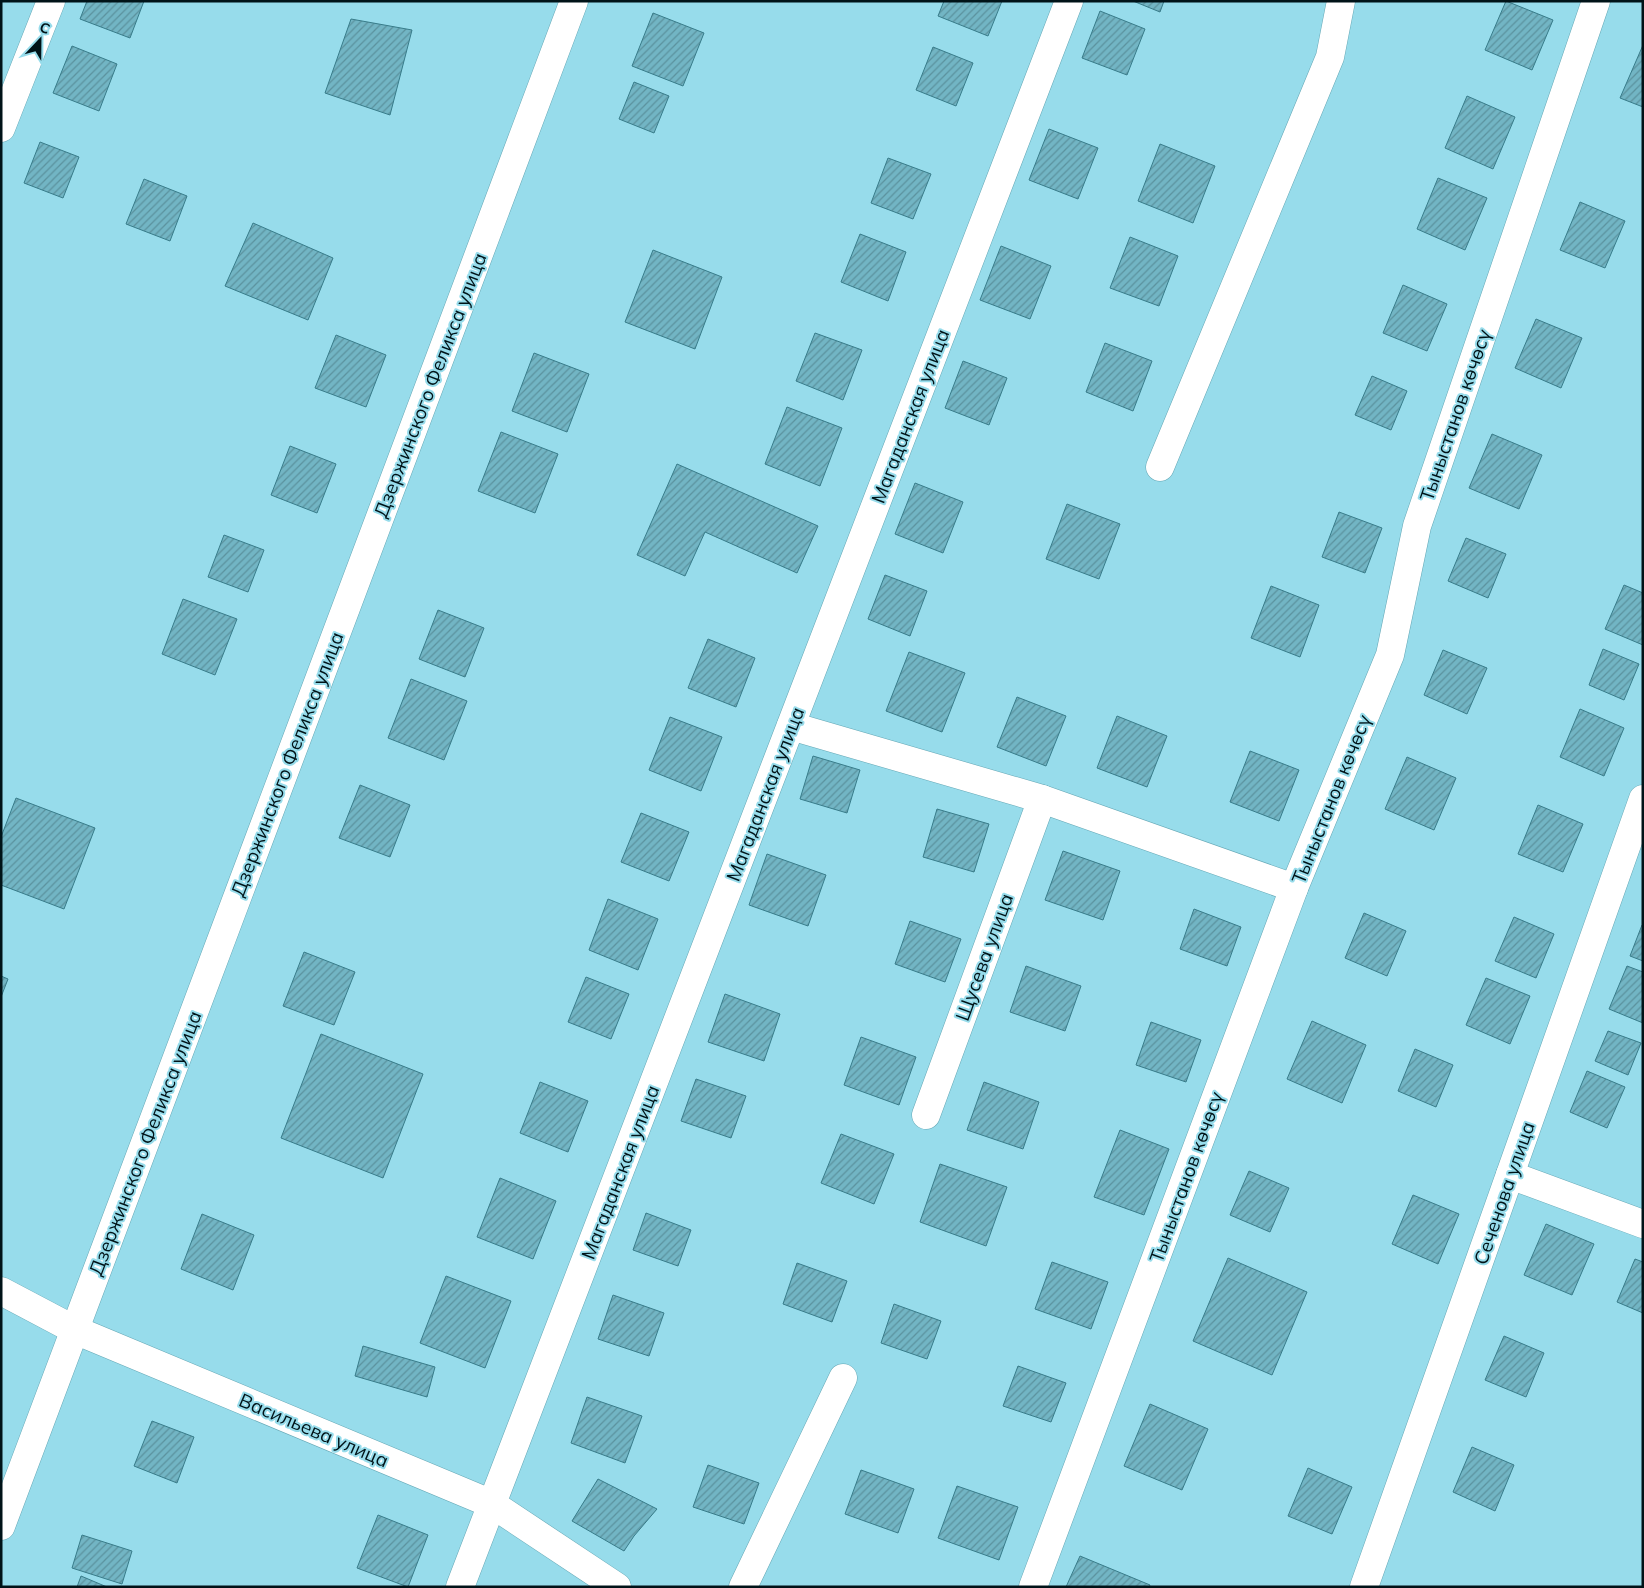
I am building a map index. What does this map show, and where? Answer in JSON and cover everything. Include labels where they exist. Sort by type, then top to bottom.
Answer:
[{"type":"street","points":[[1,128],[50,1]]},
{"type":"street","name":"Дзержинского Феликса улица","points":[[1,1526],[574,1]]},
{"type":"street","name":"Магаданская улица","points":[[460,1587],[1069,1]]},
{"type":"street","points":[[1160,467],[1330,57],[1340,1]]},
{"type":"street","name":"Тыныстанов көчөсү","points":[[1033,1587],[1294,888],[1390,655],[1418,526],[1596,1]]},
{"type":"street","points":[[791,726],[1042,799],[1294,888]]},
{"type":"street","name":"Щусева улица","points":[[926,1115],[1042,799]]},
{"type":"street","name":"Сеченова улица","points":[[1364,1587],[1643,799]]},
{"type":"street","points":[[1510,1176],[1643,1224]]},
{"type":"street","name":"Васильева улица","points":[[1,1291],[75,1330],[492,1504],[617,1587]]},
{"type":"street","points":[[743,1587],[843,1378]]},
{"type":"building","points":[[87,1],[144,1],[130,38],[80,19]]},
{"type":"building","points":[[944,1],[1002,1],[988,36],[938,16]]},
{"type":"building","points":[[1133,1],[1164,1],[1160,12]]},
{"type":"building","points":[[1506,1],[1553,20],[1532,70],[1485,50]]},
{"type":"building","points":[[1100,11],[1145,29],[1127,75],[1082,58]]},
{"type":"building","points":[[653,13],[704,33],[683,86],[632,66]]},
{"type":"building","points":[[351,19],[412,30],[390,115],[325,93]]},
{"type":"building","points":[[1643,45],[1643,107],[1620,98]]},
{"type":"building","points":[[72,46],[117,64],[99,111],[53,93]]},
{"type":"building","points":[[933,47],[973,63],[956,106],[916,90]]},
{"type":"building","points":[[634,82],[669,96],[654,133],[619,119]]},
{"type":"building","points":[[1467,96],[1515,117],[1493,169],[1445,148]]},
{"type":"building","points":[[1049,129],[1098,148],[1078,199],[1029,180]]},
{"type":"building","points":[[40,142],[79,157],[63,198],[24,183]]},
{"type":"building","points":[[1160,144],[1215,166],[1193,223],[1138,201]]},
{"type":"building","points":[[888,158],[931,174],[913,219],[871,203]]},
{"type":"building","points":[[1438,178],[1487,198],[1465,250],[1417,229]]},
{"type":"building","points":[[144,179],[187,196],[170,241],[126,224]]},
{"type":"building","points":[[1580,202],[1625,221],[1605,268],[1560,250]]},
{"type":"building","points":[[253,223],[333,258],[308,320],[225,286]]},
{"type":"building","points":[[860,234],[906,252],[888,301],[841,282]]},
{"type":"building","points":[[1130,237],[1178,256],[1159,306],[1110,288]]},
{"type":"building","points":[[1001,246],[1051,266],[1030,319],[980,300]]},
{"type":"building","points":[[653,250],[722,277],[695,349],[625,322]]},
{"type":"building","points":[[1403,285],[1447,304],[1427,351],[1383,333]]},
{"type":"building","points":[[1536,319],[1582,338],[1561,388],[1515,368]]},
{"type":"building","points":[[815,333],[862,350],[843,400],[796,381]]},
{"type":"building","points":[[336,335],[386,355],[366,407],[315,388]]},
{"type":"building","points":[[1105,343],[1152,361],[1133,411],[1086,392]]},
{"type":"building","points":[[534,353],[589,374],[567,432],[512,411]]},
{"type":"building","points":[[963,361],[1007,378],[989,425],[945,408]]},
{"type":"building","points":[[1372,376],[1407,391],[1391,430],[1355,415]]},
{"type":"building","points":[[787,407],[842,428],[820,486],[765,464]]},
{"type":"building","points":[[501,432],[558,454],[535,513],[478,491]]},
{"type":"building","points":[[1492,434],[1542,455],[1519,509],[1469,488]]},
{"type":"building","points":[[290,446],[336,464],[317,513],[271,495]]},
{"type":"building","points":[[677,464],[818,526],[797,573],[705,532],[685,576],[637,555]]},
{"type":"building","points":[[915,483],[963,502],[943,553],[895,534]]},
{"type":"building","points":[[1067,504],[1120,524],[1099,579],[1046,559]]},
{"type":"building","points":[[1339,512],[1382,528],[1365,573],[1322,557]]},
{"type":"building","points":[[224,535],[264,550],[248,592],[208,577]]},
{"type":"building","points":[[1466,538],[1506,554],[1488,598],[1448,581]]},
{"type":"building","points":[[885,575],[927,591],[910,636],[868,619]]},
{"type":"building","points":[[1624,585],[1643,593],[1643,645],[1605,629]]},
{"type":"building","points":[[1271,586],[1319,605],[1300,657],[1251,638]]},
{"type":"building","points":[[183,599],[237,619],[215,675],[162,654]]},
{"type":"building","points":[[438,610],[484,628],[465,677],[419,659]]},
{"type":"building","points":[[708,639],[755,658],[736,707],[688,688]]},
{"type":"building","points":[[1603,649],[1639,664],[1624,700],[1589,685]]},
{"type":"building","points":[[1443,650],[1487,668],[1467,714],[1424,695]]},
{"type":"building","points":[[909,652],[965,673],[942,732],[886,711]]},
{"type":"building","points":[[411,679],[467,701],[444,760],[388,738]]},
{"type":"building","points":[[1017,697],[1066,716],[1046,766],[997,747]]},
{"type":"building","points":[[1580,709],[1624,728],[1604,776],[1560,757]]},
{"type":"building","points":[[1117,716],[1167,736],[1147,787],[1097,768]]},
{"type":"building","points":[[670,717],[722,737],[701,791],[649,770]]},
{"type":"building","points":[[1250,751],[1299,770],[1279,821],[1230,802]]},
{"type":"building","points":[[813,756],[860,770],[847,813],[800,799]]},
{"type":"building","points":[[1407,757],[1456,778],[1434,830],[1385,809]]},
{"type":"building","points":[[360,785],[410,805],[390,857],[339,838]]},
{"type":"building","points":[[16,798],[95,828],[64,909],[1,885],[1,837]]},
{"type":"building","points":[[1538,805],[1583,824],[1563,872],[1518,854]]},
{"type":"building","points":[[937,809],[989,824],[974,872],[923,857]]},
{"type":"building","points":[[641,813],[689,832],[669,881],[621,862]]},
{"type":"building","points":[[1063,851],[1120,871],[1103,920],[1045,900]]},
{"type":"building","points":[[767,854],[826,875],[808,926],[749,905]]},
{"type":"building","points":[[608,899],[658,919],[638,970],[589,950]]},
{"type":"building","points":[[1194,909],[1241,927],[1227,966],[1180,949]]},
{"type":"building","points":[[1364,913],[1406,931],[1387,976],[1345,958]]},
{"type":"building","points":[[1514,917],[1554,934],[1536,978],[1495,961]]},
{"type":"building","points":[[910,921],[961,939],[945,982],[895,964]]},
{"type":"building","points":[[1643,925],[1643,961],[1630,956]]},
{"type":"building","points":[[304,952],[355,972],[334,1025],[283,1006]]},
{"type":"building","points":[[1026,966],[1081,986],[1065,1031],[1010,1012]]},
{"type":"building","points":[[1627,966],[1643,972],[1643,1023],[1609,1009]]},
{"type":"building","points":[[1,976],[8,979],[1,997]]},
{"type":"building","points":[[586,977],[629,994],[611,1039],[568,1022]]},
{"type":"building","points":[[1486,978],[1530,996],[1510,1044],[1466,1025]]},
{"type":"building","points":[[725,994],[780,1014],[764,1061],[708,1042]]},
{"type":"building","points":[[1312,1021],[1366,1045],[1342,1103],[1287,1079]]},
{"type":"building","points":[[1151,1022],[1201,1040],[1186,1082],[1136,1065]]},
{"type":"building","points":[[1608,1031],[1641,1043],[1628,1075],[1595,1061]]},
{"type":"building","points":[[321,1034],[423,1074],[383,1178],[281,1138]]},
{"type":"building","points":[[861,1037],[916,1057],[899,1105],[844,1085]]},
{"type":"building","points":[[1415,1049],[1453,1065],[1436,1107],[1398,1091]]},
{"type":"building","points":[[1587,1071],[1625,1087],[1607,1128],[1570,1112]]},
{"type":"building","points":[[696,1079],[746,1096],[731,1138],[681,1121]]},
{"type":"building","points":[[540,1082],[588,1101],[568,1152],[520,1133]]},
{"type":"building","points":[[984,1082],[1039,1102],[1023,1149],[967,1130]]},
{"type":"building","points":[[1120,1130],[1169,1149],[1144,1215],[1094,1197]]},
{"type":"building","points":[[841,1134],[894,1154],[874,1204],[821,1183]]},
{"type":"building","points":[[940,1164],[1007,1187],[986,1246],[920,1222]]},
{"type":"building","points":[[1249,1171],[1289,1188],[1270,1232],[1230,1215]]},
{"type":"building","points":[[500,1178],[556,1201],[533,1259],[477,1237]]},
{"type":"building","points":[[1413,1195],[1459,1214],[1438,1264],[1392,1244]]},
{"type":"building","points":[[646,1213],[691,1230],[678,1266],[633,1250]]},
{"type":"building","points":[[202,1214],[254,1235],[233,1290],[181,1269]]},
{"type":"building","points":[[1546,1224],[1594,1244],[1572,1295],[1524,1275]]},
{"type":"building","points":[[1228,1258],[1307,1292],[1272,1375],[1193,1341]]},
{"type":"building","points":[[1635,1259],[1643,1262],[1643,1313],[1617,1302]]},
{"type":"building","points":[[1052,1262],[1108,1282],[1091,1329],[1035,1309]]},
{"type":"building","points":[[797,1263],[847,1281],[832,1322],[783,1304]]},
{"type":"building","points":[[446,1276],[511,1301],[485,1368],[420,1343]]},
{"type":"building","points":[[613,1295],[664,1313],[649,1356],[598,1339]]},
{"type":"building","points":[[894,1304],[941,1321],[927,1359],[881,1343]]},
{"type":"building","points":[[1504,1336],[1544,1353],[1526,1397],[1485,1380]]},
{"type":"building","points":[[363,1346],[435,1367],[427,1397],[355,1376]]},
{"type":"building","points":[[1018,1366],[1066,1383],[1051,1422],[1003,1406]]},
{"type":"building","points":[[587,1397],[642,1416],[625,1463],[571,1443]]},
{"type":"building","points":[[1150,1404],[1208,1429],[1182,1490],[1124,1466]]},
{"type":"building","points":[[152,1421],[194,1437],[177,1483],[134,1466]]},
{"type":"building","points":[[1472,1447],[1514,1465],[1495,1511],[1453,1492]]},
{"type":"building","points":[[708,1465],[759,1483],[744,1524],[693,1507]]},
{"type":"building","points":[[1308,1468],[1352,1487],[1332,1534],[1288,1516]]},
{"type":"building","points":[[861,1470],[914,1489],[898,1533],[845,1514]]},
{"type":"building","points":[[598,1479],[657,1509],[624,1551],[572,1521]]},
{"type":"building","points":[[957,1486],[1018,1507],[999,1560],[938,1538]]},
{"type":"building","points":[[378,1515],[428,1535],[408,1587],[357,1568]]},
{"type":"building","points":[[82,1535],[132,1551],[122,1584],[72,1568]]},
{"type":"building","points":[[1080,1556],[1150,1585],[1149,1587],[1066,1587]]},
{"type":"building","points":[[81,1576],[107,1587],[77,1587]]}]
